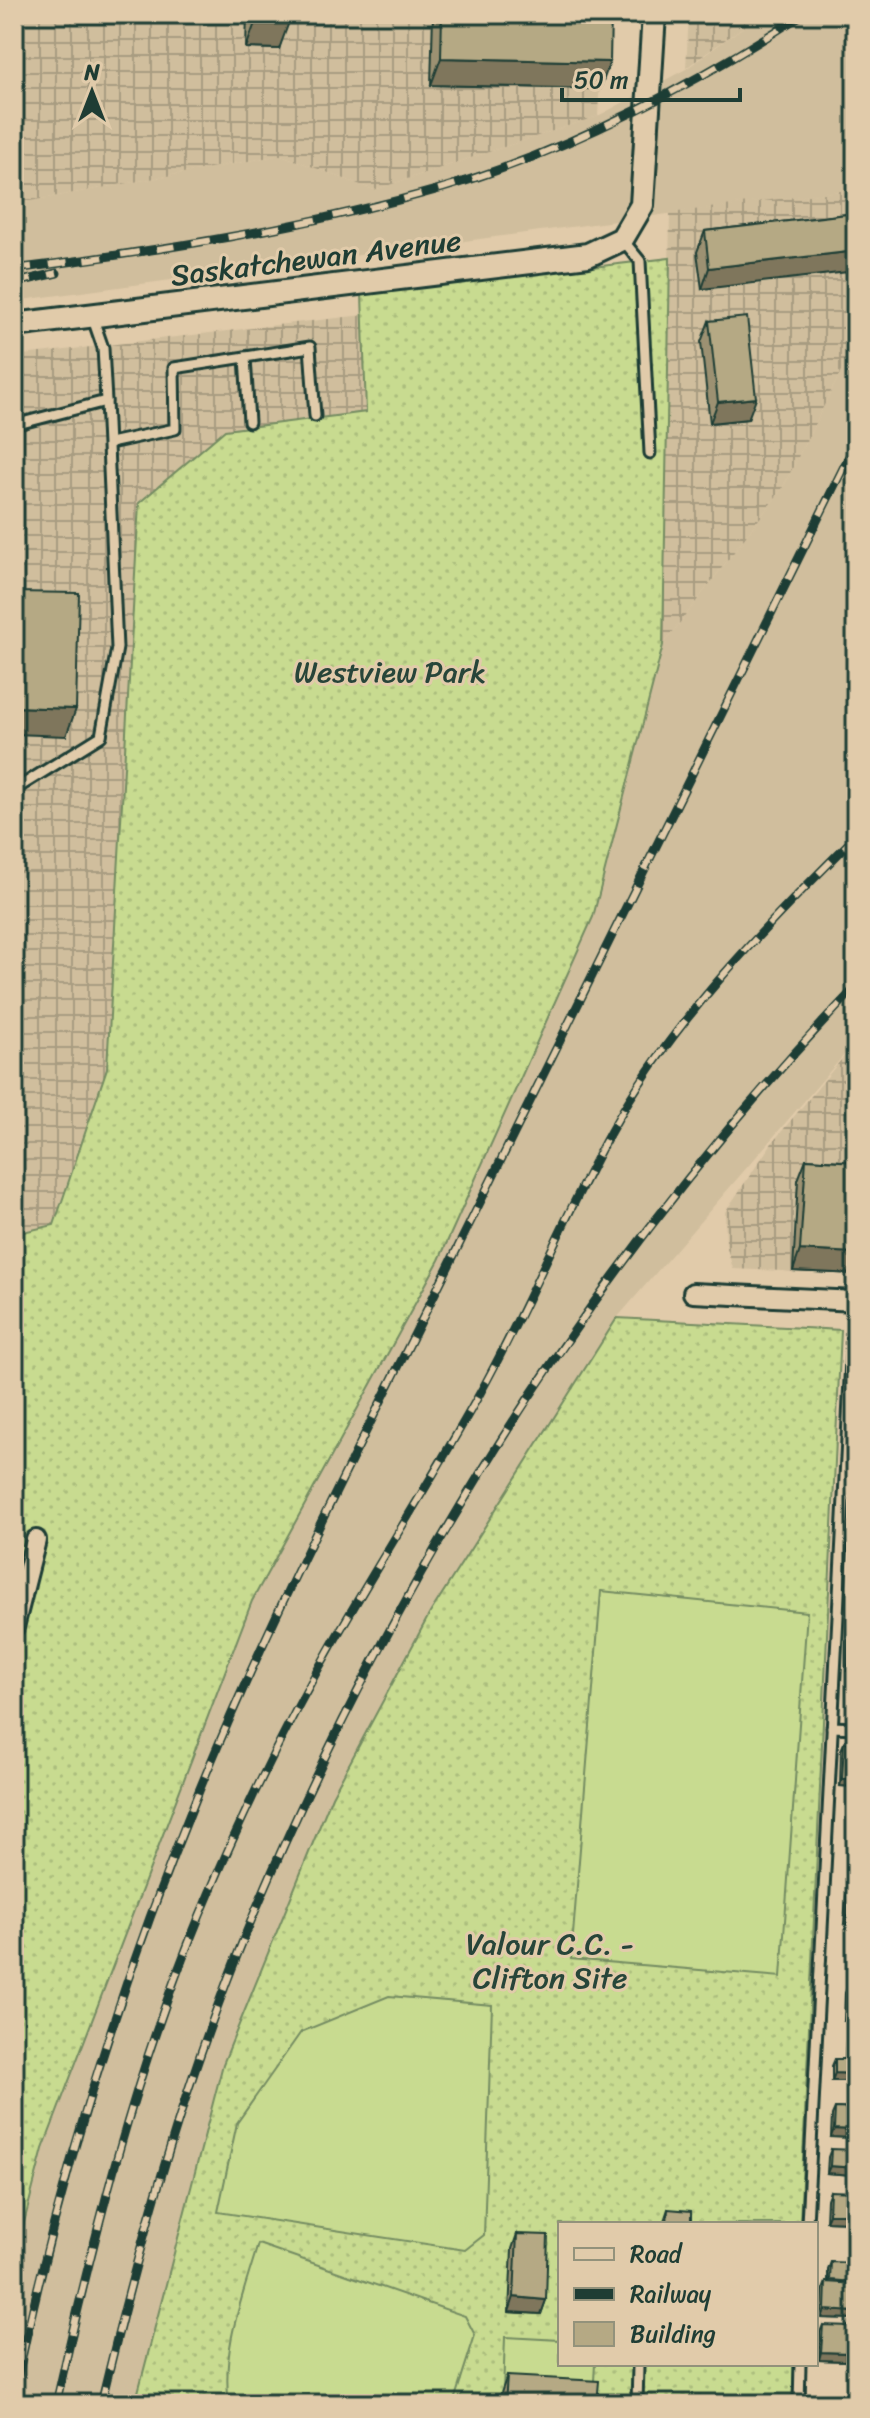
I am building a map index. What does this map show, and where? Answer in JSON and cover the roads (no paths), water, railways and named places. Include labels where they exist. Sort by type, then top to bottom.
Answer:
[{"type":"street","points":[[622,239],[642,205],[654,14]]},
{"type":"street","name":"Saskatchewan Avenue","points":[[14,325],[588,255],[622,239]]},
{"type":"street","points":[[693,1293],[855,1301]]},
{"type":"street","points":[[14,1627],[36,1540]]},
{"type":"lane","points":[[622,239],[640,261],[650,453]]},
{"type":"lane","points":[[14,790],[101,736],[117,648],[110,443],[103,348],[92,316]]},
{"type":"lane","points":[[110,443],[175,429],[174,368],[310,347],[315,416]]},
{"type":"lane","points":[[245,357],[249,422]]},
{"type":"lane","points":[[14,425],[106,401]]},
{"type":"lane","points":[[807,2222],[855,1301]]},
{"type":"lane","points":[[832,1727],[856,1728]]},
{"type":"lane","points":[[637,2404],[638,2366]]},
{"type":"lane","points":[[799,2404],[800,2366]]},
{"type":"railway","points":[[14,269],[230,237],[337,215],[491,173],[629,114],[718,66],[803,14]]},
{"type":"railway","points":[[14,283],[57,273]]},
{"type":"railway","points":[[14,2395],[49,2241],[92,2089],[142,1939],[228,1722],[323,1518],[856,442]]},
{"type":"railway","points":[[56,2404],[101,2218],[155,2034],[215,1879],[282,1737],[338,1634],[479,1395],[594,1164],[636,1090],[663,1050],[723,975],[856,836]]},
{"type":"railway","points":[[101,2404],[148,2220],[185,2099],[227,1980],[308,1793],[370,1667],[438,1545],[510,1426],[589,1310],[672,1199],[761,1091],[856,987]]},
{"type":"park label","name":"Westview Park","points":[[390,672]]},
{"type":"park label","name":"Valour C.C. - Clifton Site","points":[[550,1961]]}]
